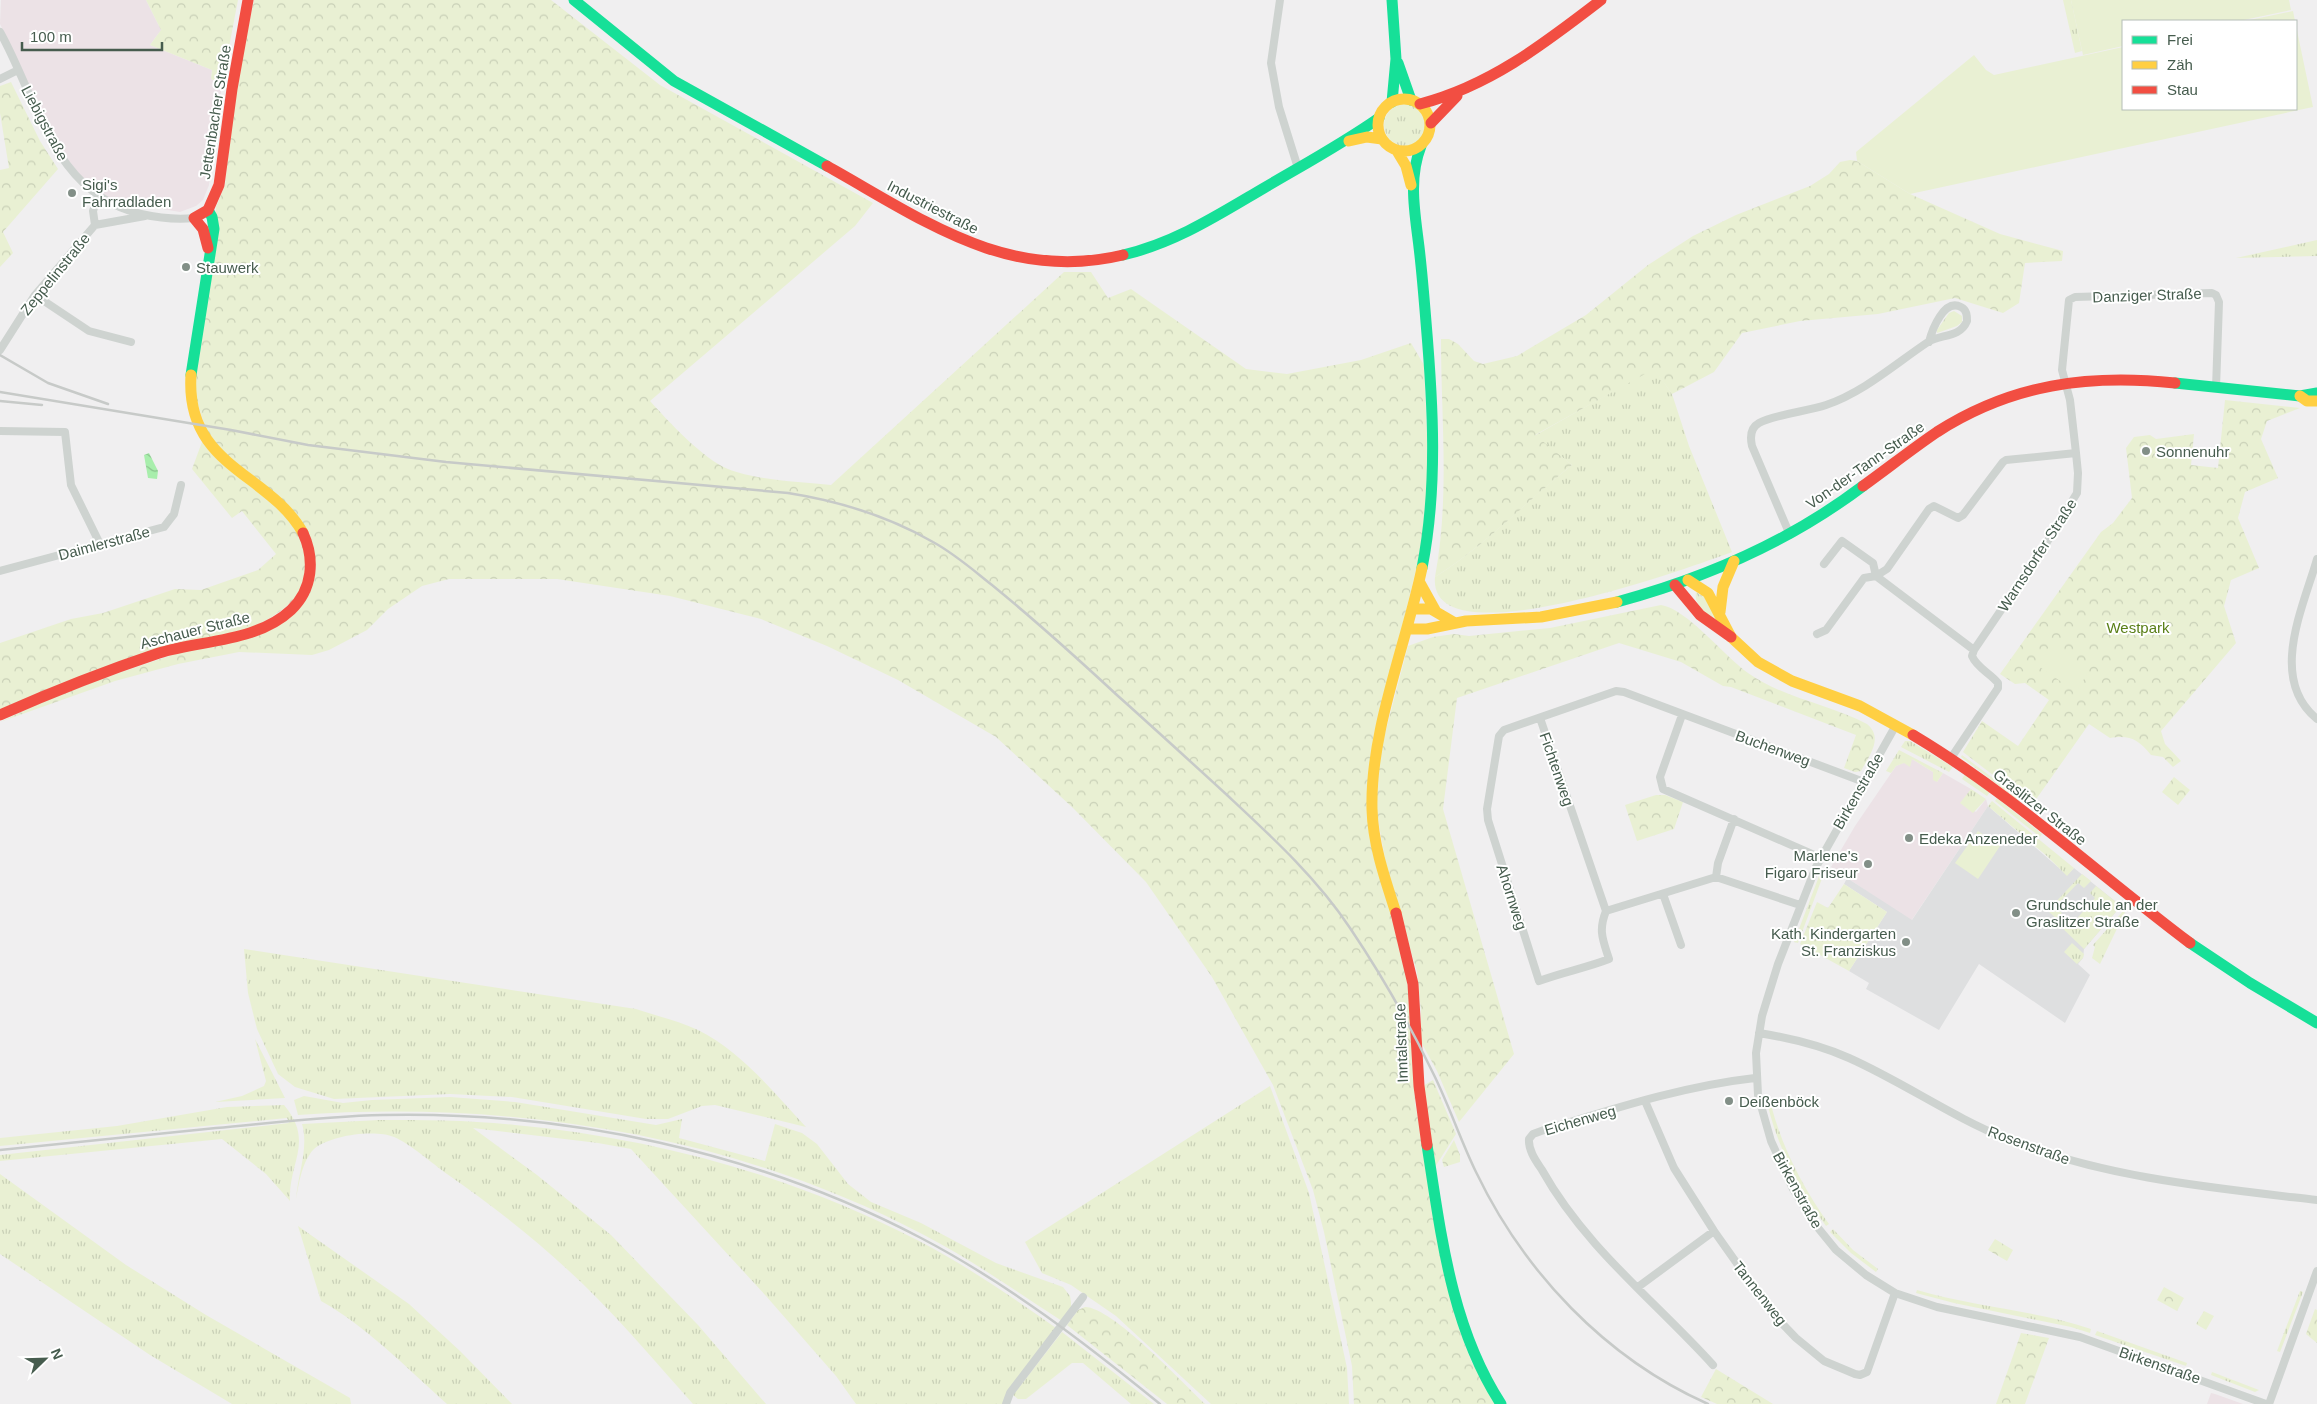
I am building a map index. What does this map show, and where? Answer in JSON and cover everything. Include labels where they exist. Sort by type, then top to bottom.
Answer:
[{"type":"street","name":"Jettenbacher Straße","points":[[208,210],[219,185],[232,89],[248,0]]},
{"type":"street","name":"Industriestraße","points":[[574,0],[674,81],[905,211],[970,244],[996,252],[1032,259],[1076,261],[1103,259],[1142,251],[1191,231],[1338,145],[1379,118]]},
{"type":"street","points":[[1280,0],[1271,63],[1279,107],[1298,168]]},
{"type":"street","points":[[1392,0],[1396,59],[1392,102]]},
{"type":"street","points":[[1431,123],[1460,93],[1517,60],[1600,0]]},
{"type":"street","name":"Liebigstraße","points":[[0,32],[58,152],[80,180],[98,196],[130,211],[180,220],[194,218]]},
{"type":"street","points":[[1396,59],[1416,102],[1428,115],[1431,123],[1428,138],[1417,154],[1414,204]]},
{"type":"street","points":[[0,79],[18,70]]},
{"type":"street","points":[[1414,204],[1406,166],[1397,151],[1388,146],[1382,139],[1379,132],[1379,118],[1385,107],[1400,99],[1416,102],[1460,93]]},
{"type":"street","name":"Industriestraße","points":[[1338,145],[1366,137],[1382,139]]},
{"type":"street","points":[[1397,151],[1414,150],[1421,146]]},
{"type":"street","name":"Zeppelinstraße","points":[[95,225],[93,211],[98,196]]},
{"type":"street","name":"Inntalstraße","points":[[1414,204],[1428,344],[1433,458],[1432,504],[1420,583],[1376,752],[1372,792],[1373,825],[1383,872],[1410,964],[1416,1012],[1417,1076],[1420,1103],[1455,1298],[1475,1359],[1501,1404]]},
{"type":"street","points":[[194,218],[208,210]]},
{"type":"street","name":"Aschauer Straße","points":[[0,715],[143,658],[182,646],[257,631],[286,615],[296,605],[305,590],[312,566],[308,545],[299,526],[285,511],[221,458],[207,442],[196,418],[190,376],[214,229],[212,217],[208,210]]},
{"type":"street","name":"Zeppelinstraße","points":[[0,350],[35,295],[95,225],[148,215]]},
{"type":"street","name":"Aschauer Straße","points":[[194,218],[203,229],[209,252]]},
{"type":"street","name":"Danziger Straße","points":[[2066,383],[2062,370],[2067,304],[2072,298],[2212,293],[2218,298],[2219,302],[2216,388]]},
{"type":"street","points":[[35,295],[89,331],[131,342]]},
{"type":"street","points":[[1790,535],[1752,446],[1751,432],[1755,426],[1764,420],[1810,410],[1843,398],[1929,342],[1964,328],[1967,316],[1963,308],[1953,306],[1945,310],[1933,328],[1929,342]]},
{"type":"street","name":"Von-der-Tann-Straße","points":[[1408,629],[1426,631],[1455,623],[1543,617],[1635,597],[1675,585],[1734,562],[1790,535],[1833,508],[1948,426],[2025,392],[2066,383],[2123,380],[2300,396],[2307,400],[2317,401]]},
{"type":"street","name":"Warnsdorfer Straße","points":[[1974,650],[2074,500],[2078,485],[2076,453],[2066,383]]},
{"type":"street","name":"Von-der-Tann-Straße","points":[[2300,396],[2308,393],[2317,393]]},
{"type":"street","points":[[0,430],[65,432],[71,486],[100,544]]},
{"type":"street","points":[[1817,634],[1826,630],[1864,578],[1876,576],[1887,569],[1929,510],[1934,506],[1958,518],[1963,516],[2006,460],[2076,453]]},
{"type":"street","name":"Daimlerstraße","points":[[0,571],[164,527],[174,514],[181,485]]},
{"type":"street","points":[[1824,564],[1842,541],[1873,563],[1876,576],[1974,650],[1972,656],[1974,662],[1998,683],[1998,688],[1951,758]]},
{"type":"street","points":[[2317,559],[2296,631],[2291,662],[2293,680],[2298,696],[2306,709],[2317,719]]},
{"type":"street","points":[[1720,614],[1720,599],[1734,562]]},
{"type":"street","name":"Graslitzer Straße","points":[[1688,580],[1708,594],[1731,637],[1743,650],[1773,671],[1792,681],[1860,706],[1951,758],[1996,790],[2117,888],[2190,943],[2250,983],[2317,1023]]},
{"type":"street","points":[[1420,583],[1435,610]]},
{"type":"street","name":"Graslitzer Straße","points":[[1675,585],[1696,613],[1713,628],[1731,637]]},
{"type":"street","points":[[1414,609],[1421,607],[1435,610],[1455,623]]},
{"type":"street","name":"Fichtenweg","points":[[1606,911],[1540,718],[1616,692],[1624,692],[1682,715]]},
{"type":"street","points":[[1682,715],[1660,777],[1661,785],[1669,792],[1821,858]]},
{"type":"street","name":"Buchenweg","points":[[1682,715],[1864,782]]},
{"type":"street","name":"Ahornweg","points":[[1540,718],[1500,732],[1487,809],[1488,820],[1539,981],[1569,970],[1578,971],[1610,959],[1601,929],[1601,923],[1606,911]]},
{"type":"street","name":"Birkenstraße","points":[[1896,725],[1821,858],[1800,906],[1767,996],[1759,1033],[1755,1078],[1761,1109],[1771,1141],[1793,1188],[1822,1234],[1846,1259],[1874,1281],[1895,1293],[1937,1307],[2080,1337],[2267,1404]]},
{"type":"street","points":[[1716,877],[1718,863],[1734,819]]},
{"type":"street","points":[[1606,911],[1716,877],[1800,906]]},
{"type":"street","points":[[1664,894],[1681,945]]},
{"type":"street","name":"Rosenstraße","points":[[1759,1033],[1804,1042],[1848,1058],[2004,1138],[2054,1156],[2142,1176],[2317,1200]]},
{"type":"street","name":"Eichenweg","points":[[1713,1366],[1593,1243],[1574,1220],[1550,1185],[1534,1156],[1529,1142],[1533,1134],[1544,1130],[1645,1101],[1691,1088],[1755,1078]]},
{"type":"street","name":"Tannenweg","points":[[1645,1101],[1674,1168],[1714,1231],[1778,1320],[1824,1361],[1848,1372],[1860,1375],[1867,1372],[1895,1293]]},
{"type":"street","points":[[1638,1287],[1714,1231]]},
{"type":"street","points":[[2267,1404],[2317,1271]]},
{"type":"street","points":[[1006,1404],[1010,1394],[1083,1297]]},
{"type":"shaded area","points":[[1,0],[146,0],[161,30],[150,45],[212,70],[211,79],[222,84],[209,185],[203,200],[196,206],[180,212],[150,207],[128,206],[102,195],[81,176],[69,161],[48,125],[0,24]]},
{"type":"shaded area","points":[[1912,759],[1933,772],[1937,782],[1943,773],[1971,789],[1961,803],[1976,812],[1986,799],[1988,806],[1911,921],[1831,867],[1855,826],[1896,766]]},
{"type":"shaded area","name":"Grundschule an der Graslitzer Straße","points":[[1988,806],[2067,875],[2074,868],[2121,906],[2084,949],[2083,958],[2078,964],[2090,975],[2065,1023],[1979,964],[1939,1030],[1866,989],[1869,983],[1849,971],[1887,912],[1844,884],[1847,878],[1912,920]]},
{"type":"shaded area","points":[[2211,1393],[2215,1394],[2243,1404],[2207,1404]]},
{"type":"green space","points":[[146,0],[238,0],[222,84],[211,79],[212,70],[150,45],[161,30]]},
{"type":"green space","points":[[254,0],[551,0],[660,85],[873,203],[855,226],[650,401],[676,429],[708,457],[718,464],[739,473],[778,480],[831,485],[1064,272],[1091,272],[1108,298],[1131,289],[1246,369],[1287,374],[1361,360],[1411,343],[1424,365],[1428,460],[1427,504],[1421,549],[1372,751],[1368,792],[1404,958],[1411,1012],[1415,1103],[1455,1317],[1471,1361],[1496,1404],[1354,1404],[1352,1366],[1324,1232],[1313,1190],[1273,1085],[1212,977],[1146,882],[1073,808],[996,737],[898,680],[827,646],[761,619],[670,596],[557,579],[449,579],[422,586],[388,609],[367,630],[329,650],[312,655],[239,652],[178,664],[115,681],[0,722],[38,704],[98,680],[181,652],[258,635],[272,629],[297,611],[309,593],[316,569],[313,544],[223,456],[209,439],[193,389],[215,228],[216,207],[225,185],[235,91]]},
{"type":"green space","points":[[2063,0],[2071,0],[2082,51],[2075,53]]},
{"type":"green space","points":[[2071,0],[2289,0],[2291,10],[2244,20],[2122,20],[2122,46],[2083,55]]},
{"type":"green space","points":[[2293,11],[2295,20],[2250,20]]},
{"type":"green space","points":[[2297,31],[2313,107],[1910,194],[1857,161],[1856,152],[1974,55],[1986,70],[1994,75],[2122,47],[2122,110],[2297,110]]},
{"type":"green space","points":[[11,82],[40,141],[58,169],[3,232],[13,253],[0,267],[0,170],[9,168],[0,113],[0,86]]},
{"type":"green space","points":[[1405,104],[1420,110],[1426,125],[1420,140],[1405,146],[1390,140],[1384,125],[1390,110]]},
{"type":"green space","points":[[1857,161],[1910,194],[2000,234],[2063,251],[2062,261],[2025,263],[2019,303],[2003,313],[1955,298],[1878,314],[1800,321],[1742,333],[1714,372],[1672,394],[1654,369],[1535,435],[1572,465],[1489,537],[1454,565],[1435,577],[1440,547],[1444,458],[1441,339],[1449,339],[1458,344],[1474,361],[1483,364],[1517,356],[1586,315],[1648,265],[1693,236],[1736,215],[1810,186],[1829,174],[1840,162]]},
{"type":"green space","points":[[2317,240],[2317,256],[2236,258]]},
{"type":"green space","points":[[1954,311],[1962,316],[1962,322],[1957,326],[1937,333],[1937,330],[1949,313]]},
{"type":"green space","points":[[1654,368],[1672,394],[1689,446],[1732,552],[1619,589],[1566,602],[1515,611],[1473,612],[1444,601],[1435,577],[1454,565],[1572,465],[1534,436]]},
{"type":"green space","name":"Westpark","points":[[2225,400],[2300,408],[2267,421],[2261,439],[2278,478],[2245,492],[2238,518],[2259,568],[2231,580],[2224,606],[2236,643],[2161,731],[2165,744],[2181,761],[2173,767],[2163,757],[2151,755],[2133,739],[2123,737],[2110,738],[2089,724],[2032,805],[1963,752],[1982,721],[2018,746],[2049,700],[2025,683],[2015,684],[2000,674],[2101,532],[2113,523],[2132,498],[2126,448],[2134,437],[2150,435],[2156,439],[2194,434],[2191,465],[2218,468]]},
{"type":"green space","points":[[202,442],[227,468],[274,505],[298,530],[304,544],[306,575],[298,594],[282,610],[253,627],[0,710],[0,643],[71,619],[103,613],[175,589],[201,590],[258,570],[276,554],[242,511],[232,518],[192,469]]},
{"type":"green space","points":[[1696,592],[1704,597],[1720,625],[1697,602]]},
{"type":"green space","points":[[1661,605],[1671,608],[1694,624],[1738,665],[1762,682],[1867,724],[1872,729],[1875,741],[1871,753],[1861,771],[1855,772],[1844,768],[1856,735],[1731,687],[1723,686],[1681,662],[1619,643],[1457,698],[1443,809],[1514,1054],[1459,1122],[1437,1071],[1421,1042],[1421,1011],[1417,972],[1387,869],[1376,809],[1380,753],[1408,646],[1433,637],[1454,634],[1469,636],[1550,628]]},
{"type":"green space","points":[[2050,645],[2089,671],[2076,692],[2037,665]]},
{"type":"green space","points":[[1905,741],[1910,741],[1953,767],[1949,772],[1901,747]]},
{"type":"green space","points":[[1899,750],[1943,773],[1937,782],[1933,780],[1933,772],[1912,759],[1910,767],[1904,763],[1896,766],[1891,773],[1886,771]]},
{"type":"green space","points":[[1962,755],[2021,799],[2019,801],[1961,757]]},
{"type":"green space","points":[[1965,774],[1990,792],[1987,796],[1962,779]]},
{"type":"green space","points":[[2174,777],[2190,790],[2178,805],[2162,792]]},
{"type":"green space","points":[[1971,789],[1986,799],[1973,813],[1960,803]]},
{"type":"green space","points":[[1656,795],[1665,795],[1683,802],[1674,829],[1637,841],[1625,805]]},
{"type":"green space","points":[[1997,798],[2042,834],[2040,837],[1995,801]]},
{"type":"green space","points":[[1992,801],[2074,868],[2067,876],[2048,857],[1988,806]]},
{"type":"green space","points":[[1978,831],[2000,846],[1978,879],[1955,863]]},
{"type":"green space","points":[[1821,871],[1824,873],[1798,943],[1794,942]]},
{"type":"green space","points":[[2082,874],[2091,881],[2084,888],[2078,883],[2055,907],[2062,913],[2057,919],[2049,912],[2050,908]]},
{"type":"green space","points":[[1844,884],[1887,912],[1849,971],[1800,944],[1817,902],[1828,908]]},
{"type":"green space","points":[[2096,886],[2121,906],[2084,949],[2058,924],[2063,915],[2073,923],[2095,898],[2090,893]]},
{"type":"green space","points":[[2126,910],[2100,964],[2092,958],[2095,947],[2093,945]]},
{"type":"green space","points":[[2072,943],[2084,954],[2077,964],[2064,952]]},
{"type":"green space","points":[[244,949],[636,1009],[675,1021],[714,1039],[743,1061],[806,1127],[715,1105],[702,1106],[668,1119],[646,1119],[512,1097],[450,1094],[334,1099],[295,1087],[278,1074],[257,1029],[248,993]]},
{"type":"green space","points":[[255,1039],[285,1098],[215,1102],[242,1096],[264,1086],[266,1081]]},
{"type":"green space","points":[[1433,1080],[1456,1134],[1435,1167],[1423,1086]]},
{"type":"green space","points":[[1270,1086],[1309,1193],[1347,1368],[1349,1404],[1211,1404],[1116,1316],[1071,1285],[1042,1273],[1025,1242]]},
{"type":"green space","points":[[304,1096],[343,1103],[450,1097],[515,1102],[656,1125],[682,1119],[679,1138],[765,1161],[775,1124],[802,1133],[817,1144],[848,1184],[871,1202],[921,1223],[996,1263],[1063,1287],[1070,1296],[1071,1307],[1062,1321],[994,1276],[942,1245],[851,1200],[776,1172],[698,1149],[620,1132],[540,1120],[459,1113],[379,1112],[298,1115],[294,1100]]},
{"type":"green space","points":[[284,1105],[293,1118],[298,1130],[299,1141],[290,1187],[290,1201],[266,1174],[222,1139],[0,1161],[0,1155],[289,1123],[287,1118],[0,1146],[0,1138],[117,1126],[227,1107]]},
{"type":"green space","points":[[1771,1105],[1787,1152],[1802,1182],[1829,1224],[1826,1226],[1807,1198],[1791,1169],[1772,1122],[1768,1106]]},
{"type":"green space","points":[[379,1120],[481,1122],[567,1131],[620,1139],[671,1150],[773,1179],[823,1197],[919,1241],[972,1271],[1056,1328],[1003,1404],[856,1404],[836,1376],[766,1296],[631,1149],[598,1143],[473,1128],[537,1175],[611,1235],[698,1325],[766,1404],[693,1404],[619,1321],[559,1262],[486,1202],[400,1140],[386,1135],[365,1134],[341,1137],[321,1144],[314,1149],[307,1160],[302,1172],[296,1199],[304,1151],[302,1124]]},
{"type":"green space","points":[[1454,1140],[1460,1155],[1460,1162],[1444,1167],[1442,1160]]},
{"type":"green space","points":[[0,1174],[126,1265],[206,1315],[350,1398],[351,1404],[232,1404],[150,1355],[0,1254]]},
{"type":"green space","points":[[298,1226],[409,1304],[460,1351],[512,1404],[447,1404],[370,1335],[354,1322],[321,1301]]},
{"type":"green space","points":[[1833,1229],[1853,1250],[1878,1269],[1876,1272],[1851,1253],[1830,1232]]},
{"type":"green space","points":[[1995,1239],[2013,1250],[2007,1261],[1988,1250]]},
{"type":"green space","points":[[2164,1287],[2184,1298],[2177,1311],[2157,1300]]},
{"type":"green space","points":[[1917,1290],[1960,1301],[2048,1317],[2091,1329],[2090,1333],[2071,1327],[1954,1303],[1916,1293]]},
{"type":"green space","points":[[2300,1291],[2303,1292],[2280,1352],[2277,1351]]},
{"type":"green space","points":[[1085,1307],[1097,1310],[1129,1332],[1205,1404],[1167,1404],[1067,1325],[1078,1310]]},
{"type":"green space","points":[[2315,1309],[2317,1310],[2317,1343],[2306,1334]]},
{"type":"green space","points":[[2204,1311],[2214,1316],[2206,1330],[2196,1324]]},
{"type":"green space","points":[[2097,1331],[2187,1363],[2186,1366],[2095,1335]]},
{"type":"green space","points":[[1062,1332],[1154,1404],[1131,1404],[1083,1363],[1072,1363],[1026,1399],[1018,1399],[1013,1395]]},
{"type":"green space","points":[[2021,1333],[2049,1338],[2025,1404],[1996,1404]]},
{"type":"green space","points":[[1716,1369],[1773,1404],[1717,1404],[1701,1397]]},
{"type":"green space","points":[[2212,1372],[2259,1390],[2255,1392],[2211,1375]]},
{"type":"water","points":[[149,453],[158,471],[157,479],[148,478],[144,455]]},
{"type":"railway","points":[[0,355],[48,383],[108,404]]},
{"type":"railway","points":[[0,392],[231,430],[308,445],[446,462],[788,493],[826,500],[881,517],[899,524],[941,547],[964,562],[1072,654],[1244,810],[1308,875],[1350,928],[1394,999],[1439,1085],[1476,1172],[1518,1244],[1543,1277],[1571,1308],[1602,1337],[1670,1385],[1708,1404]]},
{"type":"railway","points":[[0,401],[42,405]]},
{"type":"railway","points":[[0,1150],[299,1120],[383,1115],[453,1116],[522,1120],[591,1129],[660,1143],[727,1160],[794,1182],[858,1208],[921,1238],[1015,1294],[1160,1404]]},
{"type":"traffic: fast","points":[[574,0],[674,81],[827,166]]},
{"type":"traffic: fast","points":[[1392,0],[1396,59],[1392,102]]},
{"type":"traffic: fast","points":[[1398,63],[1411,100]]},
{"type":"traffic: fast","points":[[1123,255],[1142,250],[1196,227],[1351,137],[1379,118]]},
{"type":"traffic: fast","points":[[1421,146],[1415,171],[1414,209],[1422,275],[1433,445],[1430,507],[1422,568]]},
{"type":"traffic: fast","points":[[191,375],[214,229],[212,217],[208,210]]},
{"type":"traffic: fast","points":[[2175,383],[2300,396],[2317,393]]},
{"type":"traffic: fast","points":[[1617,602],[1683,582],[1746,556],[1806,524],[1863,486]]},
{"type":"traffic: fast","points":[[2190,943],[2250,983],[2317,1023]]},
{"type":"traffic: fast","points":[[1427,1145],[1443,1246],[1459,1312],[1470,1344],[1501,1404]]},
{"type":"traffic: slow","points":[[1399,99],[1409,99],[1423,106],[1430,120],[1430,125],[1430,130],[1423,144],[1409,151],[1399,151],[1389,147],[1382,140],[1378,130],[1378,120],[1382,110],[1389,103],[1399,99]]},
{"type":"traffic: slow","points":[[1349,141],[1367,137],[1382,139]]},
{"type":"traffic: slow","points":[[1397,151],[1406,166],[1411,185]]},
{"type":"traffic: slow","points":[[191,375],[193,406],[201,430],[215,449],[232,466],[288,512],[303,533]]},
{"type":"traffic: slow","points":[[2300,396],[2307,401],[2317,401]]},
{"type":"traffic: slow","points":[[1720,612],[1723,587],[1734,561]]},
{"type":"traffic: slow","points":[[1396,913],[1380,862],[1375,836],[1372,809],[1373,779],[1377,749],[1390,688],[1422,568]]},
{"type":"traffic: slow","points":[[1688,580],[1708,593],[1731,637],[1758,662],[1792,681],[1860,706],[1913,735]]},
{"type":"traffic: slow","points":[[1420,583],[1435,610]]},
{"type":"traffic: slow","points":[[1408,629],[1427,629],[1466,621],[1541,617],[1617,602]]},
{"type":"traffic: slow","points":[[1413,609],[1431,609],[1455,623]]},
{"type":"traffic: jam","points":[[208,248],[203,229],[194,218],[208,210],[219,185],[232,89],[248,0]]},
{"type":"traffic: jam","points":[[1420,104],[1446,96],[1493,75],[1538,47],[1601,0]]},
{"type":"traffic: jam","points":[[1431,123],[1457,96]]},
{"type":"traffic: jam","points":[[827,166],[932,225],[967,241],[1003,253],[1041,260],[1081,261],[1123,255]]},
{"type":"traffic: jam","points":[[1863,486],[1937,432],[1965,416],[2022,393],[2081,382],[2112,380],[2175,383]]},
{"type":"traffic: jam","points":[[0,715],[79,682],[159,653],[228,639],[277,621],[298,602],[308,583],[310,563],[307,543],[303,533]]},
{"type":"traffic: jam","points":[[1675,585],[1700,615],[1731,637]]},
{"type":"traffic: jam","points":[[1913,735],[1950,758],[2020,809],[2190,943]]},
{"type":"traffic: jam","points":[[1396,913],[1413,984],[1419,1086],[1427,1145]]},
{"type":"place","name":"Sigi's Fahrradladen","points":[[72,193]]},
{"type":"place","name":"Stauwerk","points":[[186,267]]},
{"type":"place","name":"Sonnenuhr","points":[[2146,451]]},
{"type":"place","name":"Edeka Anzeneder","points":[[1909,838]]},
{"type":"place","name":"Marlene's Figaro Friseur","points":[[1868,864]]},
{"type":"place","name":"Grundschule an der Graslitzer Straße","points":[[2016,913]]},
{"type":"place","name":"Kath. Kindergarten St. Franziskus","points":[[1906,942]]},
{"type":"place","name":"Deißenböck","points":[[1729,1101]]}]
